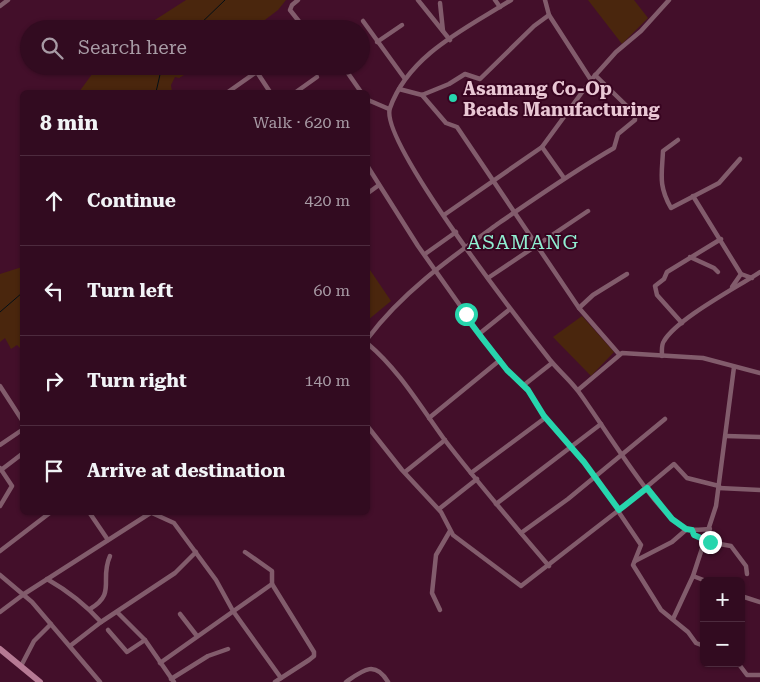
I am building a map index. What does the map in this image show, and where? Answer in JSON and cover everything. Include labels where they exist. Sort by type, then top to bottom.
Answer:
[{"type":"main road","points":[[1,652],[40,682]]},
{"type":"street","points":[[0,6],[8,0]]},
{"type":"street","points":[[298,0],[290,6],[290,10],[298,20]]},
{"type":"street","points":[[418,0],[450,40]]},
{"type":"street","points":[[495,0],[500,7]]},
{"type":"street","points":[[511,0],[428,54],[405,79],[389,109],[389,118],[396,139],[444,215],[510,309],[552,363],[578,390],[622,455],[672,519],[694,535],[731,546],[746,566],[747,574]]},
{"type":"street","points":[[545,0],[549,15],[590,80]]},
{"type":"street","points":[[444,215],[542,147],[590,80],[616,52],[641,31],[669,0]]},
{"type":"street","points":[[440,3],[443,32]]},
{"type":"street","points":[[422,95],[449,84],[465,74],[480,79],[534,26],[549,15]]},
{"type":"street","points":[[378,42],[402,25]]},
{"type":"street","points":[[370,31],[405,79]]},
{"type":"street","points":[[233,90],[253,75]]},
{"type":"street","points":[[259,75],[269,90]]},
{"type":"street","points":[[349,75],[360,90]]},
{"type":"street","points":[[370,336],[415,286],[466,247],[564,178],[614,148],[618,134],[636,117],[595,75]]},
{"type":"street","points":[[299,90],[317,77]]},
{"type":"street","points":[[399,89],[422,95],[442,119],[457,127],[579,308],[619,354]]},
{"type":"street","points":[[370,101],[389,109]]},
{"type":"street","points":[[678,140],[663,150],[663,166],[660,177],[672,208],[719,183],[740,159]]},
{"type":"street","points":[[542,147],[564,178]]},
{"type":"street","points":[[370,171],[478,334],[524,384],[545,418],[596,477],[618,510],[640,545],[634,562],[634,568],[657,604],[688,632],[696,643],[700,644]]},
{"type":"street","points":[[370,192],[379,185]]},
{"type":"street","points":[[693,196],[741,274],[752,278]]},
{"type":"street","points":[[488,278],[588,211]]},
{"type":"street","points":[[425,254],[456,232]]},
{"type":"street","points":[[682,323],[657,295],[654,288],[664,279],[667,272],[721,239]]},
{"type":"street","points":[[690,257],[714,268],[718,272]]},
{"type":"street","points":[[579,308],[593,295],[627,274]]},
{"type":"street","points":[[731,288],[741,274]]},
{"type":"street","points":[[662,356],[664,341],[682,323],[731,288],[759,275]]},
{"type":"street","points":[[478,334],[510,309]]},
{"type":"street","points":[[370,346],[408,387],[445,440],[548,566]]},
{"type":"street","points":[[578,390],[619,354],[703,358],[760,373]]},
{"type":"street","points":[[429,418],[500,360]]},
{"type":"street","points":[[524,384],[552,363]]},
{"type":"street","points":[[673,619],[693,576],[710,529],[719,487],[734,366]]},
{"type":"street","points":[[751,371],[760,367]]},
{"type":"street","points":[[0,386],[20,417]]},
{"type":"street","points":[[472,473],[545,418]]},
{"type":"street","points":[[521,533],[596,477],[665,419]]},
{"type":"street","points":[[496,504],[601,424]]},
{"type":"street","points":[[370,429],[439,510],[450,531],[521,586],[647,488],[674,464],[687,478],[719,487],[760,490]]},
{"type":"street","points":[[0,445],[20,431]]},
{"type":"street","points":[[726,436],[760,437]]},
{"type":"street","points":[[405,472],[445,440]]},
{"type":"street","points":[[0,506],[12,486],[0,469],[20,455]]},
{"type":"street","points":[[439,510],[477,479]]},
{"type":"street","points":[[0,551],[47,515]]},
{"type":"street","points":[[91,515],[108,540]]},
{"type":"street","points":[[0,612],[47,579],[149,515]]},
{"type":"street","points":[[156,515],[174,523],[216,580],[233,611],[281,678]]},
{"type":"street","points":[[634,562],[672,542],[689,530],[710,529]]},
{"type":"street","points":[[440,610],[432,593],[436,554],[450,531]]},
{"type":"street","points":[[70,646],[101,622],[175,573],[196,552]]},
{"type":"street","points":[[245,552],[272,571],[272,584],[314,652],[314,656],[309,660],[275,682]]},
{"type":"street","points":[[90,609],[105,596],[106,566],[110,556]]},
{"type":"street","points":[[0,575],[24,594],[52,624],[100,682]]},
{"type":"street","points":[[693,576],[700,579]]},
{"type":"street","points":[[47,579],[66,590],[90,609],[101,622]]},
{"type":"street","points":[[160,663],[272,584]]},
{"type":"street","points":[[745,597],[760,602]]},
{"type":"street","points":[[118,612],[145,640],[172,680],[208,656],[228,649]]},
{"type":"street","points":[[180,614],[197,636]]},
{"type":"street","points":[[21,666],[34,641],[52,624]]},
{"type":"street","points":[[108,630],[127,652],[145,640]]},
{"type":"street","points":[[741,667],[747,675],[760,675]]},
{"type":"street","points":[[346,682],[365,670],[372,668],[379,670],[388,682]]},
{"type":"shaded area","points":[[186,0],[286,0],[278,10],[265,20],[155,20]]},
{"type":"shaded area","points":[[588,0],[634,0],[648,18],[622,44]]},
{"type":"shaded area","points":[[91,75],[184,75],[179,78],[175,77],[171,85],[172,90],[80,90]]},
{"type":"shaded area","points":[[20,268],[20,348],[17,345],[11,349],[5,338],[0,342],[0,274]]},
{"type":"shaded area","points":[[370,270],[391,301],[370,318]]},
{"type":"shaded area","points":[[582,316],[614,352],[591,376],[553,337]]},
{"type":"waterway","points":[[204,20],[225,0]]},
{"type":"waterway","points":[[156,90],[160,75]]},
{"type":"waterway","points":[[0,312],[20,295]]},
{"type":"place","name":"Asamang Co-Op Beads Manufacturing","points":[[453,98]]},
{"type":"district","name":"ASAMANG","points":[[523,242]]},
{"type":"route","points":[[466,314],[467,318],[507,370],[524,384],[544,416],[584,462],[619,510],[647,488],[672,519],[686,529],[692,530],[692,534],[710,542]]}]
